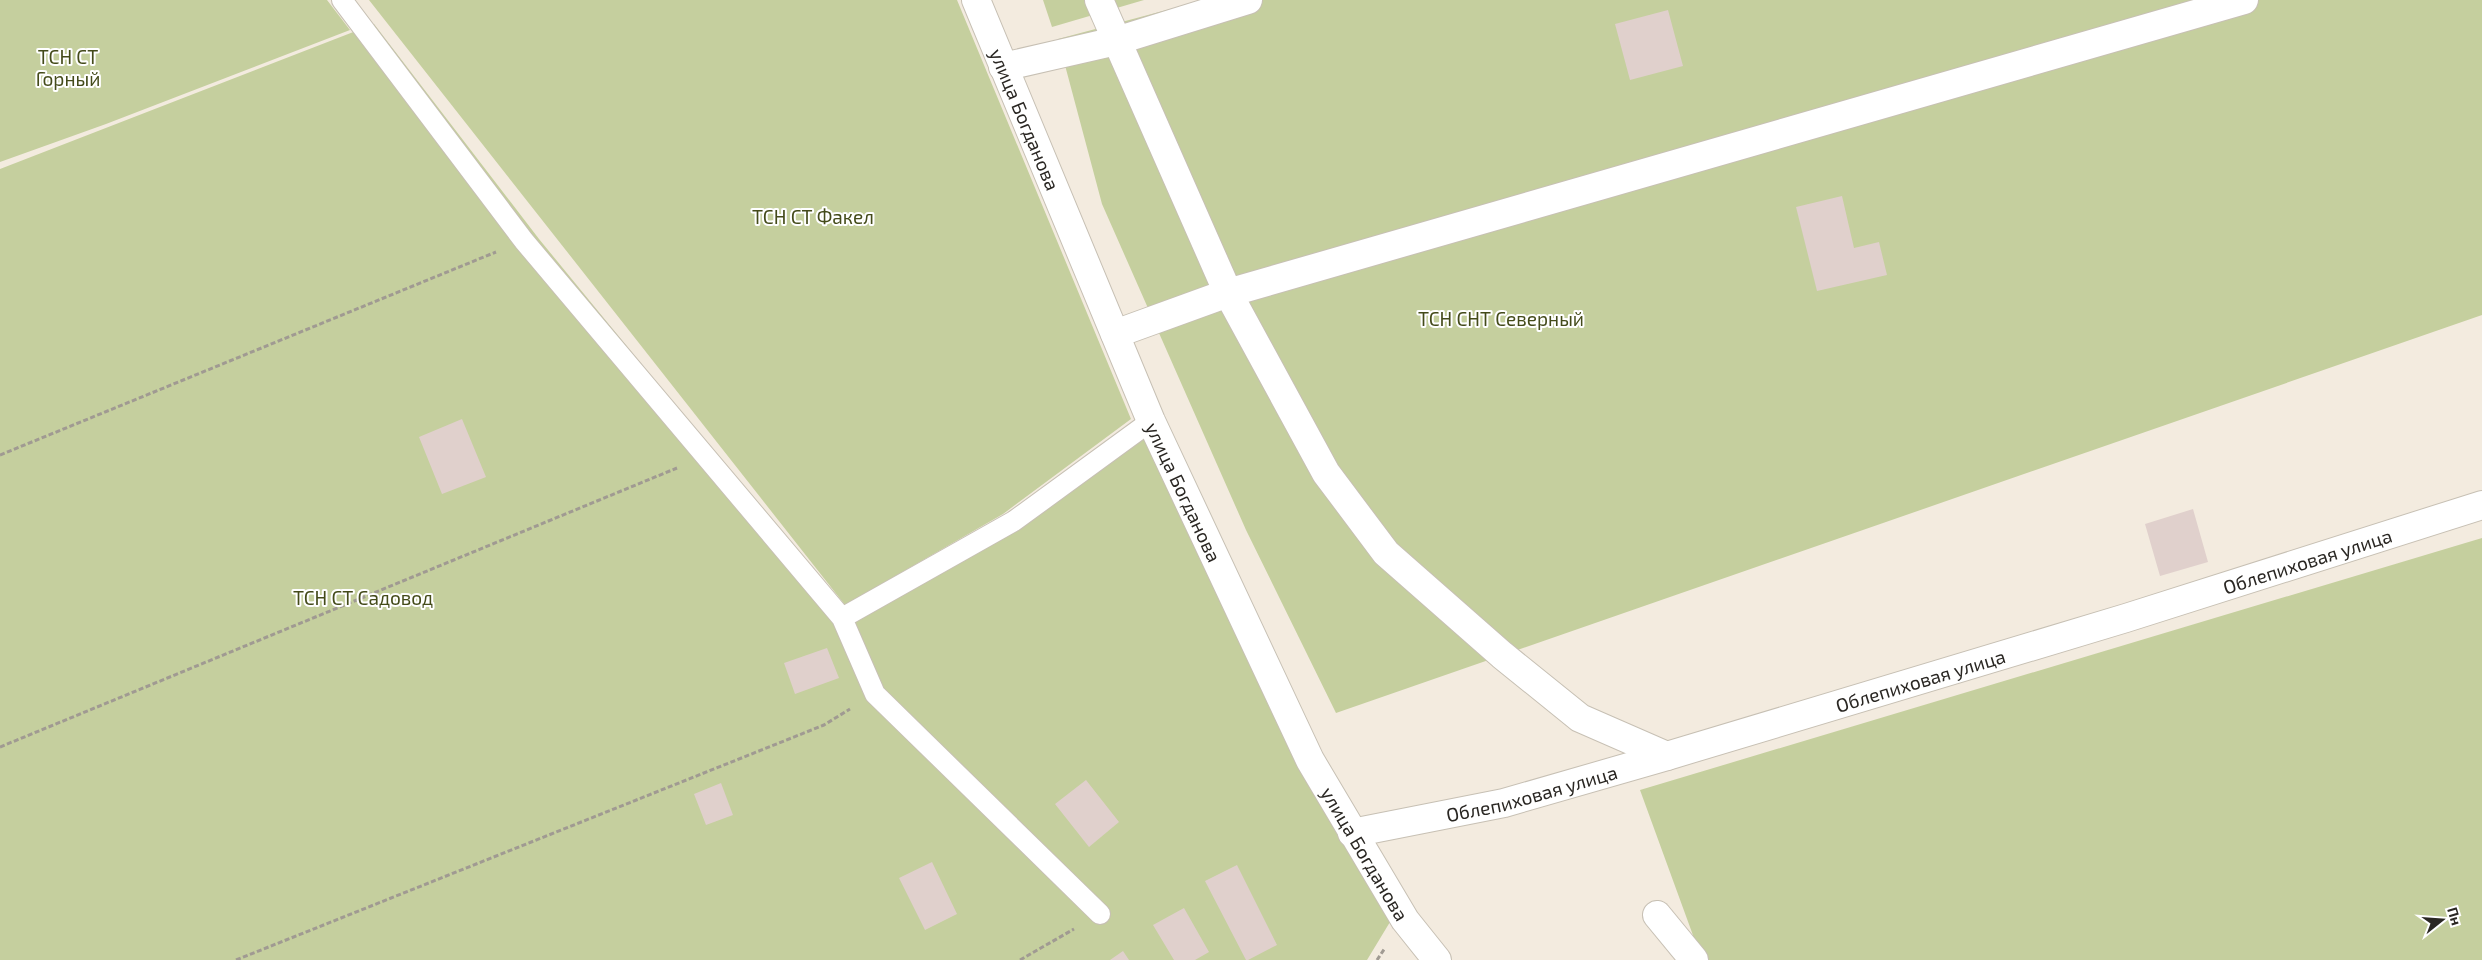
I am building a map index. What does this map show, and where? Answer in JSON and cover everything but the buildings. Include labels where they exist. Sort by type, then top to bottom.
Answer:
[{"type":"street","name":"улица Богданова","points":[[976,0],[1151,421],[1310,760],[1405,920],[1437,960]]},
{"type":"street","points":[[1099,0],[1228,293],[1326,473],[1386,553],[1502,655],[1580,718],[1667,756]]},
{"type":"street","points":[[1003,67],[1116,40],[1248,0]]},
{"type":"street","points":[[1115,334],[1228,293],[2244,0]]},
{"type":"street","name":"Облепиховая улица","points":[[1352,833],[1504,803],[1667,756],[2126,618],[2482,505]]},
{"type":"street","points":[[1656,916],[1694,960]]},
{"type":"lane","points":[[342,0],[524,241],[842,618],[875,694],[1100,914]]},
{"type":"lane","points":[[842,618],[1014,521],[1151,421]]},
{"type":"path","points":[[0,455],[524,241]]},
{"type":"path","points":[[0,747],[706,456]]},
{"type":"path","points":[[236,960],[824,725],[875,694]]},
{"type":"path","points":[[1020,960],[1100,914]]},
{"type":"green space","name":"ТСН СТ Горный","points":[[0,0],[327,0],[350,30],[106,124],[0,162]]},
{"type":"green space","name":"ТСН СТ Факел","points":[[369,0],[957,0],[1131,419],[1003,514],[845,605]]},
{"type":"green space","points":[[1043,0],[1144,0],[1052,27]]},
{"type":"green space","name":"ТСН СНТ Северный","points":[[1204,0],[2482,0],[2482,315],[1336,713],[1246,530],[1102,204],[1058,39]]},
{"type":"green space","name":"ТСН СТ Садовод","points":[[374,24],[539,239],[797,554],[857,620],[1145,436],[1390,922],[1367,960],[0,960],[0,169]]},
{"type":"green space","points":[[2482,538],[2482,960],[1702,960],[1640,790]]}]
